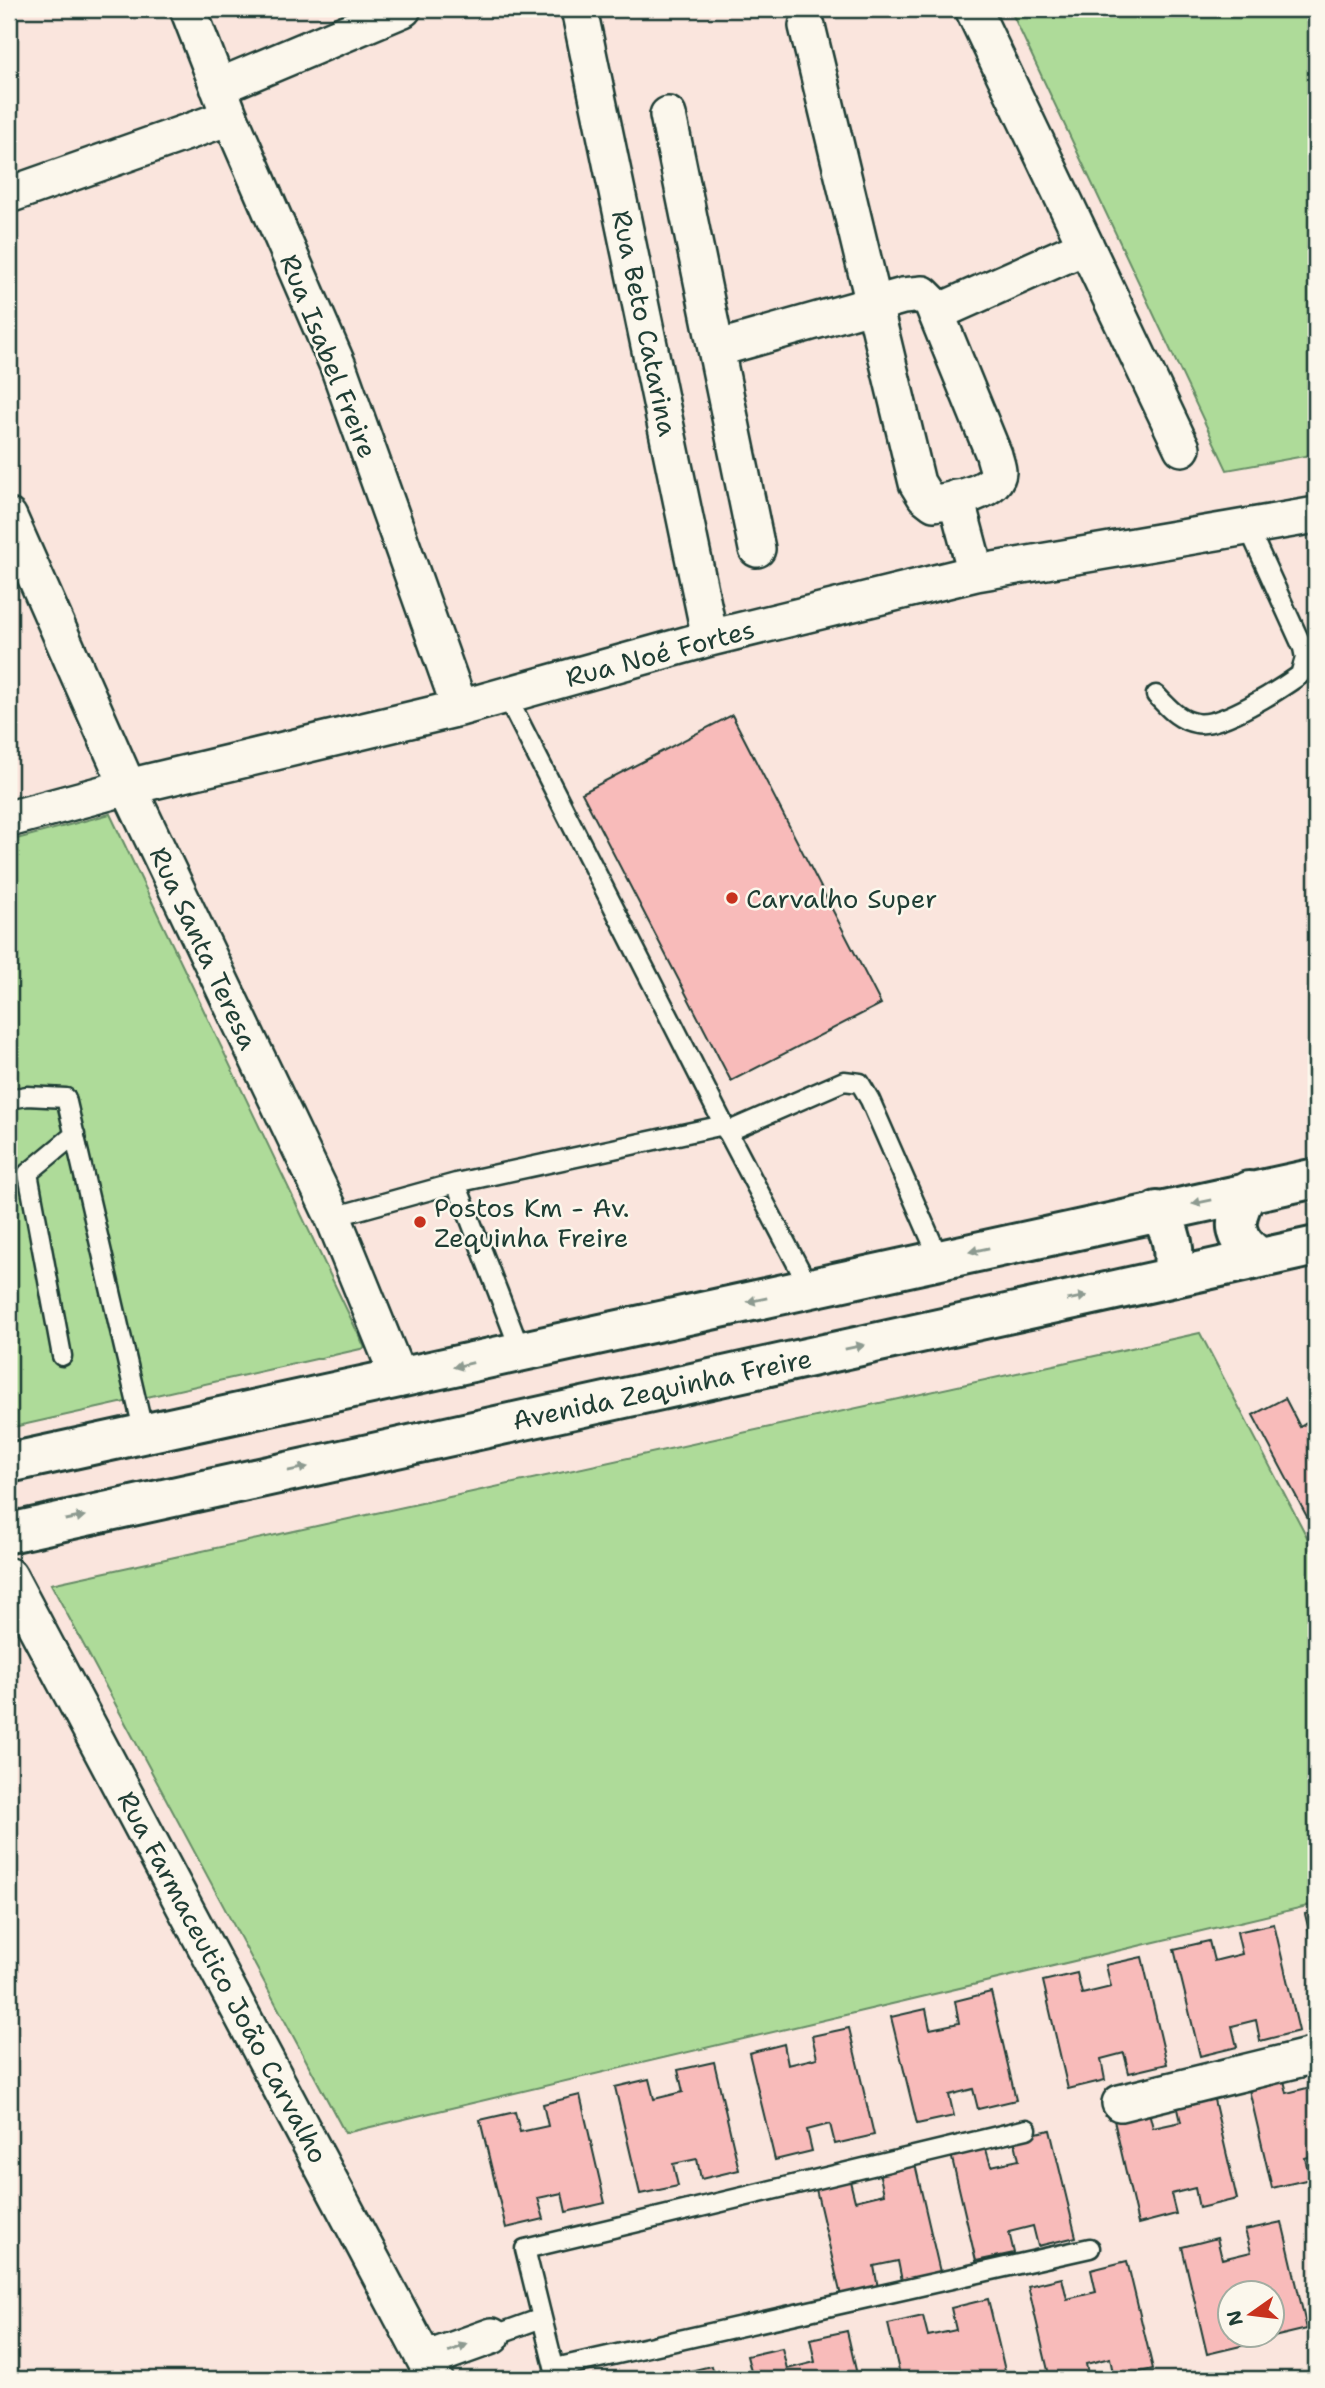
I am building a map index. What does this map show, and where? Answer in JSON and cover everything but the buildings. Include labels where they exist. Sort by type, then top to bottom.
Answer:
[{"type":"main road","points":[[9,1463],[810,1289],[939,1258],[1316,1178]]},
{"type":"main road","points":[[1250,1191],[1235,1219],[1238,1234],[1251,1252],[1261,1258]]},
{"type":"main road","points":[[1157,1212],[1168,1226],[1174,1245],[1172,1277]]},
{"type":"main road","name":"Avenida Zequinha Freire","points":[[9,1533],[1172,1277],[1315,1249]]},
{"type":"street","name":"Rua Isabel Freire","points":[[188,9],[224,102],[338,366],[460,708]]},
{"type":"street","points":[[9,195],[224,102],[403,9]]},
{"type":"street","name":"Rua Beto Catarina","points":[[579,9],[710,638]]},
{"type":"street","points":[[973,9],[1182,448]]},
{"type":"street","points":[[716,349],[874,305],[903,296],[923,294],[929,299],[936,313],[998,471],[995,480],[985,489],[934,503],[925,496],[917,483],[874,305],[807,26]]},
{"type":"street","points":[[668,115],[757,549]]},
{"type":"street","points":[[936,313],[1086,246]]},
{"type":"street","points":[[956,498],[976,573]]},
{"type":"street","name":"Rua Noé Fortes","points":[[9,819],[128,787],[460,708],[710,638],[976,573],[1316,515]]},
{"type":"street","name":"Rua Santa Teresa","points":[[9,517],[128,787],[333,1217],[399,1379]]},
{"type":"street","name":"Rua Farmaceutico João Carvalho","points":[[9,1576],[430,2370]]},
{"type":"street","points":[[1120,2103],[1316,2055]]},
{"type":"street","points":[[430,2370],[492,2336]]},
{"type":"lane","points":[[1156,695],[1174,714],[1198,724],[1217,721],[1248,707],[1275,693],[1300,675],[1305,658],[1303,648],[1248,527]]},
{"type":"lane","points":[[506,695],[810,1289]]},
{"type":"lane","points":[[333,1217],[456,1183],[726,1129],[844,1081],[860,1083],[870,1100],[939,1258]]},
{"type":"lane","points":[[9,1099],[27,1096],[66,1098],[144,1434]]},
{"type":"lane","points":[[62,1356],[28,1174],[75,1135]]},
{"type":"lane","points":[[456,1183],[522,1352]]},
{"type":"lane","points":[[1027,2129],[525,2249],[556,2374],[1090,2248]]},
{"type":"lane","points":[[492,2336],[542,2318]]},
{"type":"green space","points":[[1010,9],[1316,9],[1316,454],[1227,470]]},
{"type":"green space","points":[[110,814],[365,1348],[9,1428],[9,841]]},
{"type":"green space","points":[[1200,1333],[1316,1554],[1316,1904],[345,2133],[51,1584]]},
{"type":"place","name":"Carvalho Super","points":[[732,898]]},
{"type":"place","name":"Postos Km - Av. Zequinha Freire","points":[[420,1222]]}]
